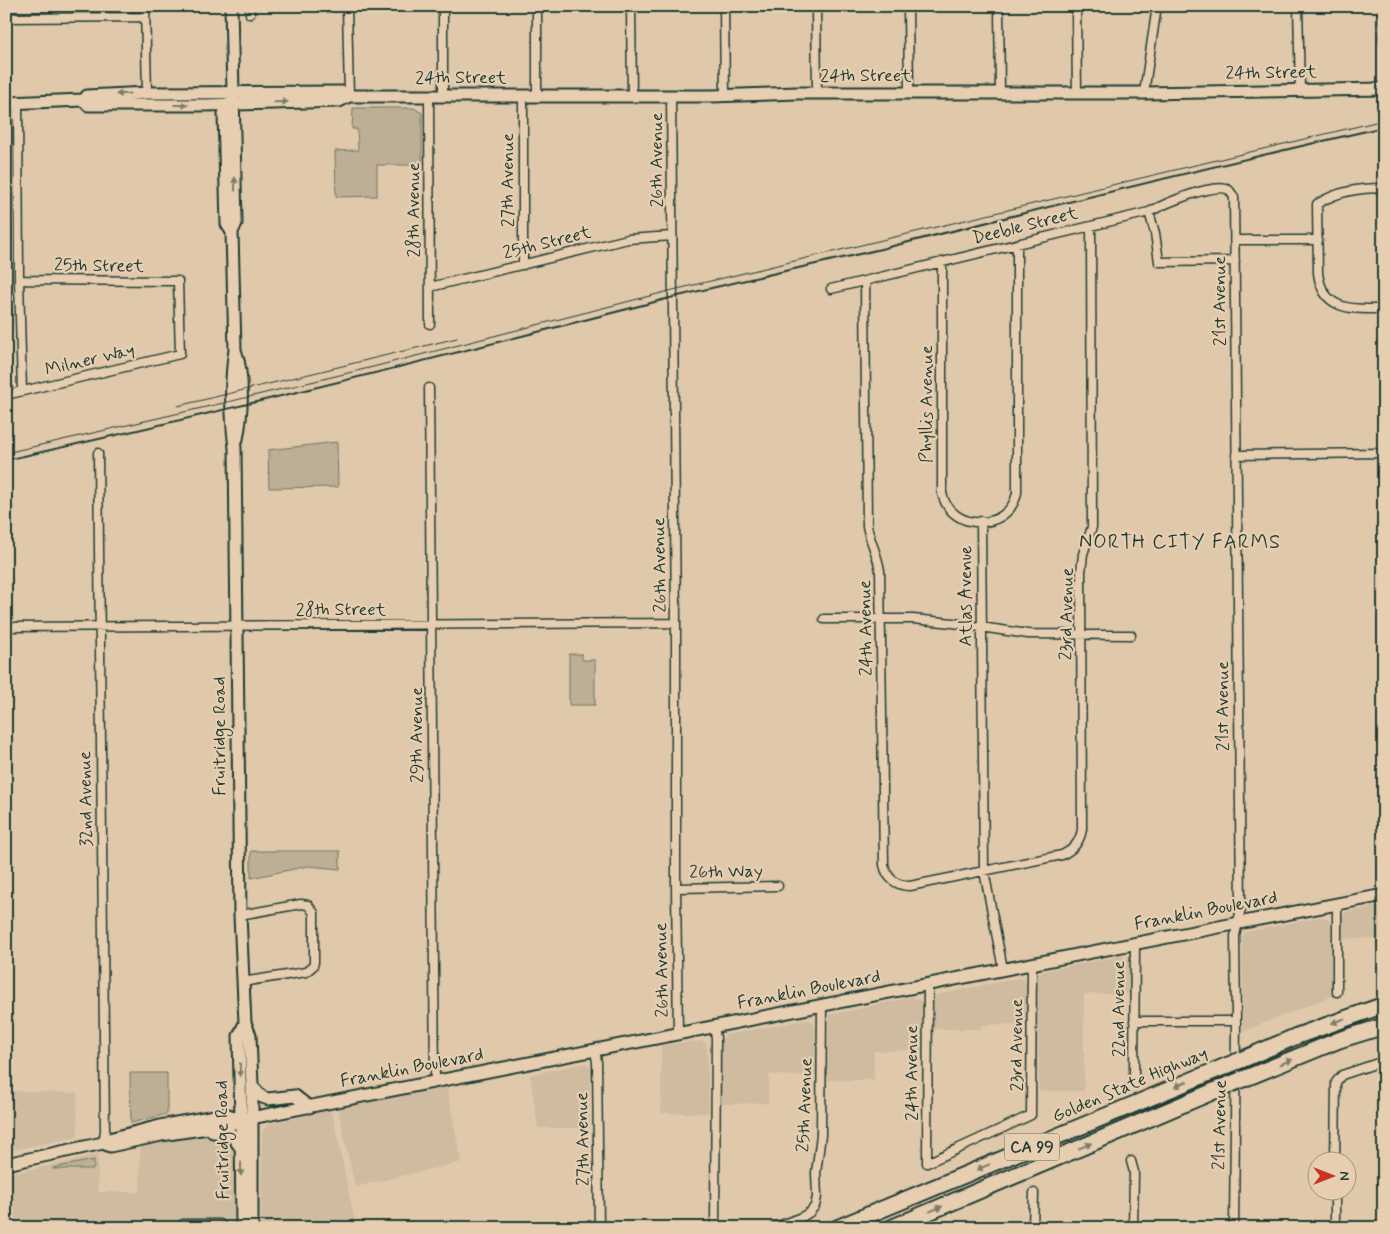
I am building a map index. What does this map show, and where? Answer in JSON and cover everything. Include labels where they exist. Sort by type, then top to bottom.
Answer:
[{"type":"highway","name":"Golden State Highway","points":[[837,1228],[1297,1036],[1384,1005]]},
{"type":"highway","name":"CA 99","points":[[891,1228],[1226,1086],[1339,1040],[1384,1026]]},
{"type":"main road","name":"Fruitridge Road","points":[[232,6],[233,98],[224,114],[226,224],[232,232],[235,350],[232,366],[232,424],[235,448],[242,982],[245,1023],[250,1035],[252,1086],[241,1148],[242,1228]]},
{"type":"main road","name":"24th Street","points":[[84,100],[88,105],[342,92],[349,96],[632,96],[1384,90]]},
{"type":"main road","name":"24th Street","points":[[12,103],[84,100],[88,96],[148,93],[233,98]]},
{"type":"main road","name":"Franklin Boulevard","points":[[103,1143],[110,1146],[189,1130],[228,1125],[247,1119],[309,1106],[1384,895]]},
{"type":"main road","name":"Fruitridge Road","points":[[245,1023],[239,1036],[247,1119],[252,1228]]},
{"type":"main road","points":[[252,1086],[262,1097],[268,1099],[295,1096],[309,1106]]},
{"type":"main road","name":"Franklin Boulevard","points":[[6,1164],[103,1143],[109,1139],[151,1128],[226,1114],[247,1119]]},
{"type":"main road","points":[[189,1130],[198,1134],[230,1133],[241,1148]]},
{"type":"street","points":[[145,6],[148,93]]},
{"type":"street","points":[[347,6],[349,96]]},
{"type":"street","points":[[443,6],[443,95]]},
{"type":"street","points":[[537,6],[537,96]]},
{"type":"street","points":[[631,6],[632,96]]},
{"type":"street","points":[[724,6],[725,95]]},
{"type":"street","points":[[816,6],[817,94]]},
{"type":"street","points":[[908,6],[909,93]]},
{"type":"street","points":[[999,6],[1000,93]]},
{"type":"street","points":[[1076,6],[1077,93]]},
{"type":"street","points":[[1144,92],[1157,6]]},
{"type":"street","points":[[1298,6],[1300,90]]},
{"type":"street","points":[[1383,6],[1384,42]]},
{"type":"street","points":[[6,18],[145,16]]},
{"type":"street","name":"27th Avenue","points":[[523,95],[523,265]]},
{"type":"street","name":"26th Avenue","points":[[671,95],[678,1034]]},
{"type":"street","name":"28th Avenue","points":[[429,96],[430,324]]},
{"type":"street","points":[[12,103],[22,391]]},
{"type":"street","name":"Deeble Street","points":[[831,289],[1149,212],[1181,198],[1225,188]]},
{"type":"street","name":"21st Avenue","points":[[1225,188],[1232,193],[1234,198],[1235,240],[1241,908],[1235,936],[1234,1228]]},
{"type":"street","points":[[1384,188],[1348,190],[1317,204],[1319,280],[1326,295],[1332,301],[1351,309],[1384,309]]},
{"type":"street","points":[[1149,212],[1155,233],[1159,262],[1235,261]]},
{"type":"street","name":"23rd Avenue","points":[[984,871],[1062,855],[1075,846],[1081,835],[1081,564],[1092,527],[1091,226]]},
{"type":"street","name":"25th Street","points":[[430,287],[628,239],[672,236]]},
{"type":"street","points":[[1235,240],[1318,240]]},
{"type":"street","name":"Atlas Avenue","points":[[1003,969],[984,871],[980,521],[994,520],[1007,513],[1012,507],[1017,494],[1018,244]]},
{"type":"street","name":"Phyllis Avenue","points":[[942,262],[942,493],[946,506],[955,515],[965,520],[980,521]]},
{"type":"street","name":"25th Street","points":[[19,280],[178,282],[180,354]]},
{"type":"street","name":"24th Avenue","points":[[865,281],[867,526],[868,535],[879,564],[884,865],[889,877],[898,884],[910,886],[984,871]]},
{"type":"street","name":"Milner Way","points":[[6,396],[180,354]]},
{"type":"street","name":"29th Avenue","points":[[429,388],[435,1082]]},
{"type":"street","name":"32nd Avenue","points":[[98,453],[105,1131],[103,1143]]},
{"type":"street","points":[[1236,455],[1384,453]]},
{"type":"street","points":[[824,619],[880,618],[933,620],[1028,634],[1132,635]]},
{"type":"street","name":"28th Street","points":[[6,627],[676,623]]},
{"type":"street","name":"26th Way","points":[[676,888],[778,886]]},
{"type":"street","points":[[240,915],[301,904],[308,905],[314,914],[314,962],[310,970],[242,982]]},
{"type":"street","points":[[1337,904],[1337,992]]},
{"type":"street","name":"22nd Avenue","points":[[1134,1076],[1135,943]]},
{"type":"street","name":"23rd Avenue","points":[[927,1163],[1031,1116],[1032,964]]},
{"type":"street","name":"24th Avenue","points":[[927,1163],[928,984]]},
{"type":"street","name":"25th Avenue","points":[[773,1228],[810,1212],[817,1196],[816,1172],[821,1135],[822,1005]]},
{"type":"street","points":[[1134,1021],[1236,1022]]},
{"type":"street","points":[[714,1027],[716,1038],[715,1228]]},
{"type":"street","name":"27th Avenue","points":[[595,1050],[597,1062],[599,1228]]},
{"type":"street","points":[[1335,1152],[1335,1088],[1338,1078],[1346,1073],[1384,1060]]},
{"type":"street","points":[[1131,1161],[1134,1172],[1133,1228]]},
{"type":"street","points":[[1033,1228],[1034,1193]]},
{"type":"street","points":[[1335,1202],[1335,1228]]},
{"type":"street","points":[[183,1224],[220,1224],[223,1228]]},
{"type":"street","points":[[1326,1228],[1346,1228]]},
{"type":"shaded area","points":[[353,108],[414,108],[422,113],[422,165],[377,165],[377,196],[336,197],[335,151],[358,150],[357,129],[352,129]]},
{"type":"shaded area","points":[[337,442],[338,487],[269,488],[268,450]]},
{"type":"shaded area","points":[[569,654],[582,654],[582,660],[595,660],[595,705],[569,705]]},
{"type":"shaded area","points":[[251,851],[340,851],[340,869],[308,866],[251,878]]},
{"type":"shaded area","points":[[1384,905],[1383,939],[1341,938],[1341,920],[1343,915],[1347,912]]},
{"type":"shaded area","points":[[1321,917],[1328,919],[1331,924],[1332,996],[1243,1031],[1242,937],[1246,932]]},
{"type":"shaded area","points":[[1121,956],[1127,959],[1130,964],[1129,994],[1084,994],[1084,1091],[1039,1091],[1037,977],[1043,971]]},
{"type":"shaded area","points":[[1018,978],[1025,980],[1028,987],[1028,1024],[981,1025],[981,1029],[931,1029],[932,1003],[936,995]]},
{"type":"shaded area","points":[[913,997],[920,1000],[922,1004],[922,1050],[874,1051],[874,1080],[827,1080],[829,1015]]},
{"type":"shaded area","points":[[806,1020],[812,1021],[815,1026],[816,1076],[769,1075],[768,1103],[721,1104],[721,1043],[726,1035]]},
{"type":"shaded area","points":[[702,1041],[706,1044],[707,1049],[709,1113],[661,1113],[661,1045]]},
{"type":"shaded area","points":[[585,1063],[590,1067],[590,1128],[538,1128],[530,1075]]},
{"type":"shaded area","points":[[130,1073],[167,1073],[167,1114],[131,1123]]},
{"type":"shaded area","points":[[447,1087],[461,1162],[355,1187],[338,1108]]},
{"type":"shaded area","points":[[6,1091],[77,1093],[78,1137],[6,1151]]},
{"type":"shaded area","points":[[330,1110],[334,1121],[356,1228],[261,1228],[262,1131],[269,1124]]},
{"type":"shaded area","points":[[223,1134],[232,1141],[236,1190],[236,1224],[229,1228],[41,1228],[41,1223],[6,1222],[6,1173],[41,1168],[98,1154],[98,1192],[140,1192],[140,1145],[203,1135]]},
{"type":"shaded area","points":[[94,1160],[93,1169],[53,1169],[53,1168]]},
{"type":"tram line","points":[[6,453],[373,367],[673,290],[1384,120]]},
{"type":"tram line","points":[[178,406],[457,338]]},
{"type":"railway","points":[[6,460],[256,402],[697,291],[885,248],[1134,186],[1384,127]]},
{"type":"district","name":"NORTH CITY FARMS","points":[[1180,542]]}]
